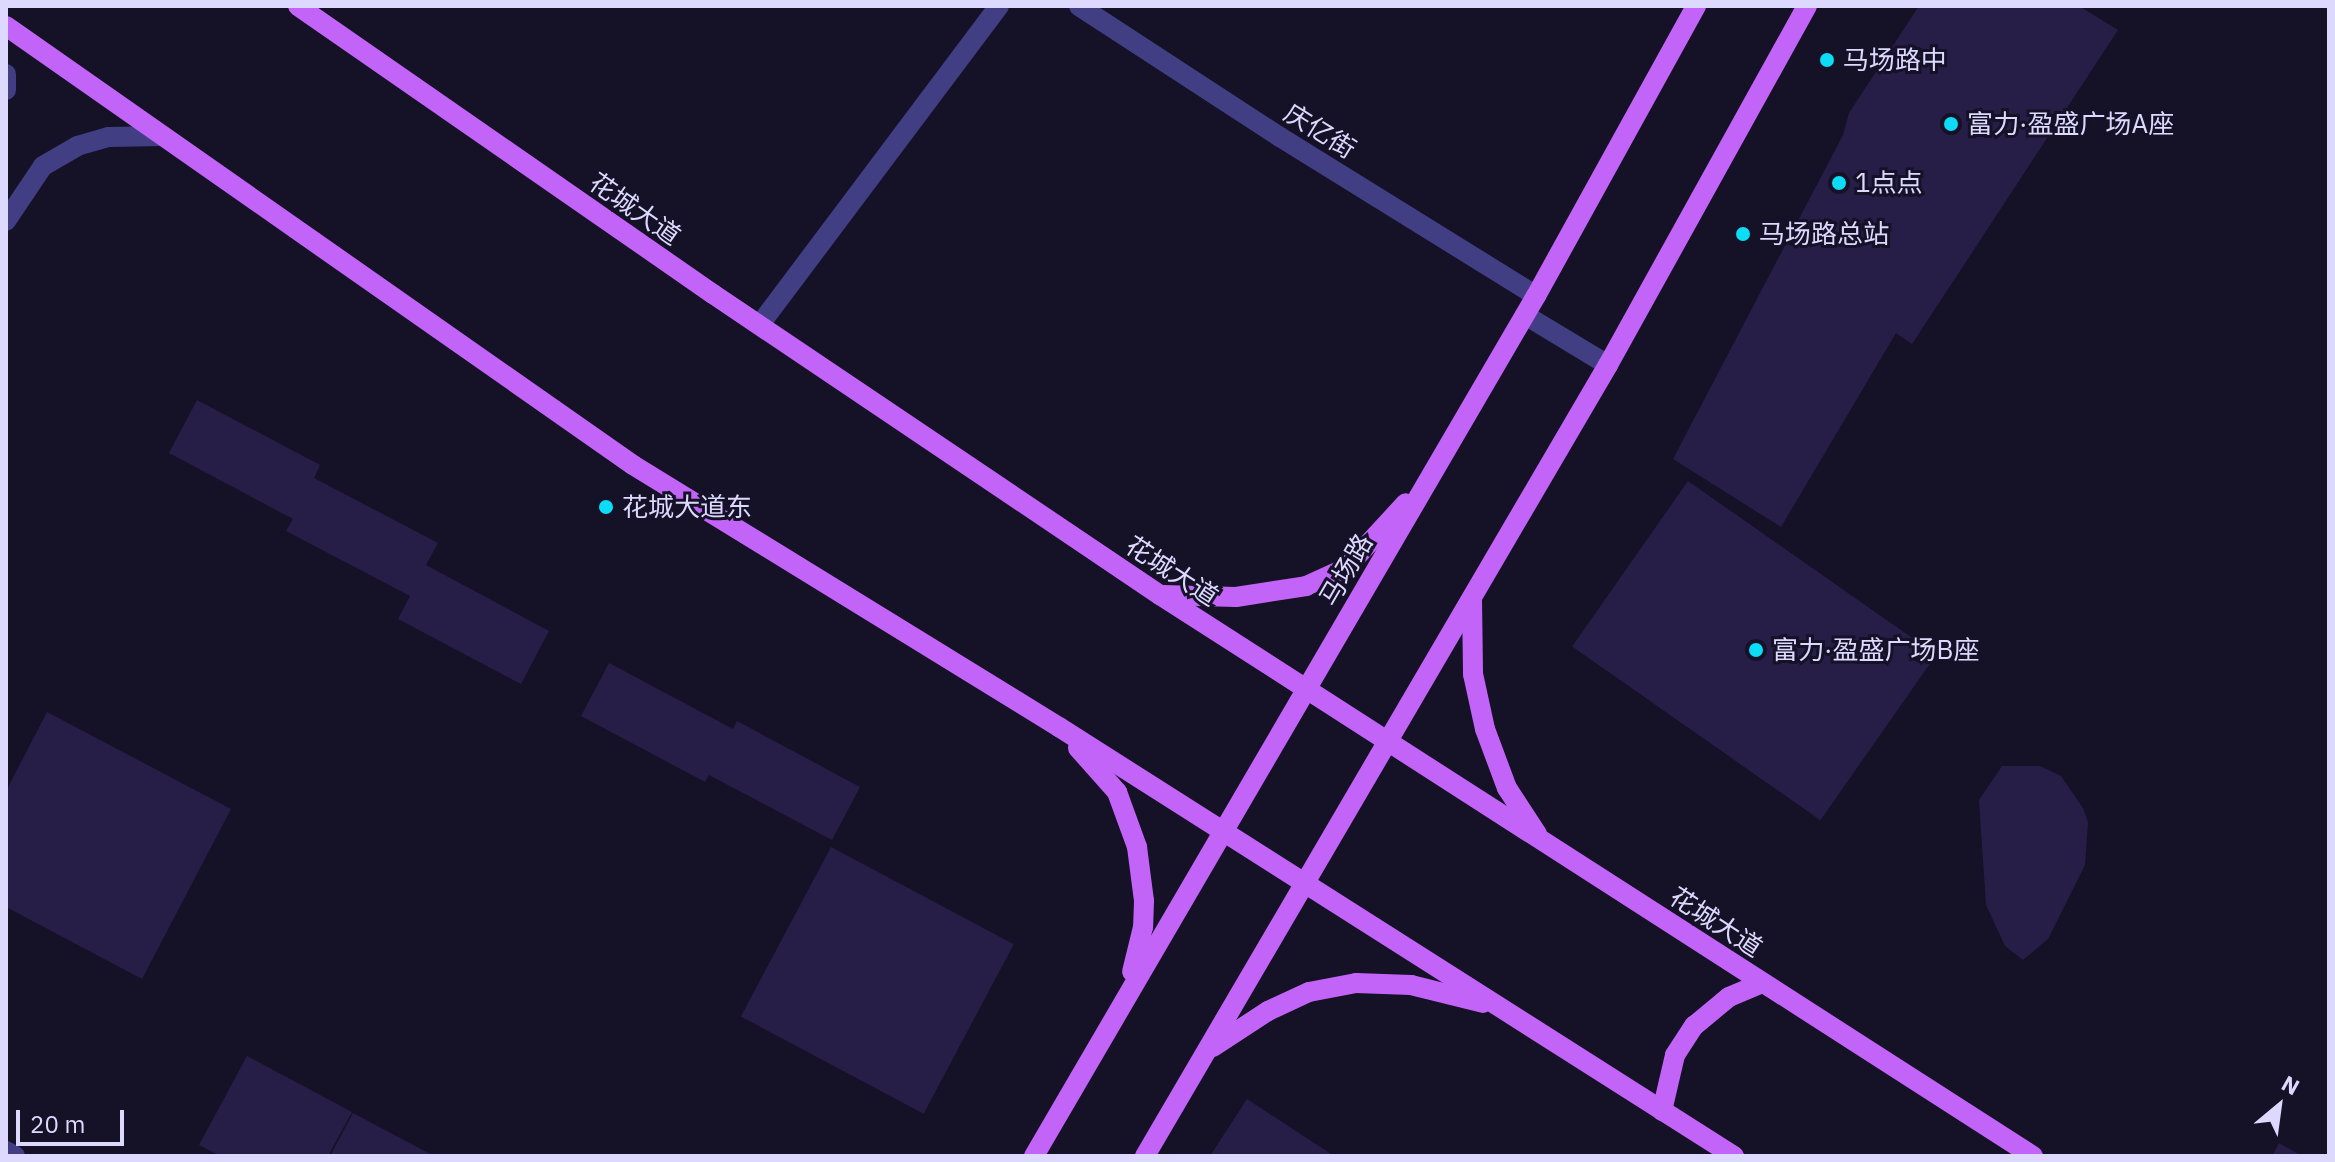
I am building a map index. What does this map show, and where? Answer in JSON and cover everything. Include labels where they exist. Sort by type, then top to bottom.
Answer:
[{"type":"main road","name":"花城大道","points":[[298,6],[681,273],[1160,595],[2033,1156]]},
{"type":"main road","name":"马场路","points":[[1034,1156],[1536,296],[1696,6]]},
{"type":"main road","points":[[1145,1156],[1608,365],[1807,6]]},
{"type":"main road","points":[[6,26],[633,465],[1059,727],[1734,1156]]},
{"type":"main road","points":[[1160,595],[1236,597],[1306,586],[1346,568],[1433,474]]},
{"type":"main road","points":[[1472,598],[1473,674],[1485,729],[1507,788],[1542,841]]},
{"type":"main road","points":[[1059,727],[1117,792],[1137,847],[1144,901],[1143,927],[1124,1001]]},
{"type":"main road","points":[[1206,1051],[1268,1011],[1309,992],[1356,983],[1411,985],[1500,1008]]},
{"type":"main road","points":[[1662,1111],[1675,1055],[1694,1026],[1729,997],[1762,983]]},
{"type":"street","points":[[761,323],[999,6]]},
{"type":"street","name":"庆亿街","points":[[1079,6],[1280,137],[1536,296]]},
{"type":"street","points":[[6,74],[6,90]]},
{"type":"street","points":[[6,221],[43,166],[77,146],[109,137],[163,136]]},
{"type":"street","points":[[1525,315],[1608,365]]},
{"type":"street","points":[[6,1151],[15,1156]]},
{"type":"building","points":[[1919,6],[2079,6],[2118,30],[1912,344],[1896,333],[1781,527],[1673,459],[1843,135],[1849,113]]},
{"type":"building","points":[[197,400],[320,465],[314,478],[438,543],[426,565],[549,631],[521,684],[398,619],[410,596],[286,531],[293,519],[169,453]]},
{"type":"building","name":"富力·盈盛广场B座","points":[[1688,481],[1936,655],[1820,820],[1572,646]]},
{"type":"building","points":[[609,663],[733,729],[737,721],[860,787],[832,840],[709,775],[705,782],[581,716]]},
{"type":"building","points":[[47,712],[231,809],[142,979],[6,907],[6,791]]},
{"type":"building","points":[[2002,766],[2040,766],[2061,776],[2083,808],[2088,822],[2085,865],[2048,939],[2023,960],[2005,946],[1986,905],[1979,800]]},
{"type":"building","points":[[831,847],[1014,944],[924,1114],[741,1017]]},
{"type":"building","points":[[247,1056],[352,1112],[328,1156],[220,1156],[199,1145]]},
{"type":"building","points":[[1247,1099],[1334,1156],[1210,1156]]},
{"type":"building","points":[[353,1113],[434,1156],[330,1156]]},
{"type":"building","points":[[2279,1143],[2302,1156],[2272,1156]]},
{"type":"place","name":"马场路中","points":[[1827,60]]},
{"type":"place","name":"富力·盈盛广场A座","points":[[1951,124]]},
{"type":"place","name":"1点点","points":[[1839,183]]},
{"type":"place","name":"马场路总站","points":[[1743,234]]},
{"type":"place","name":"花城大道东","points":[[606,507]]},
{"type":"place","name":"富力·盈盛广场B座","points":[[1756,650]]}]
